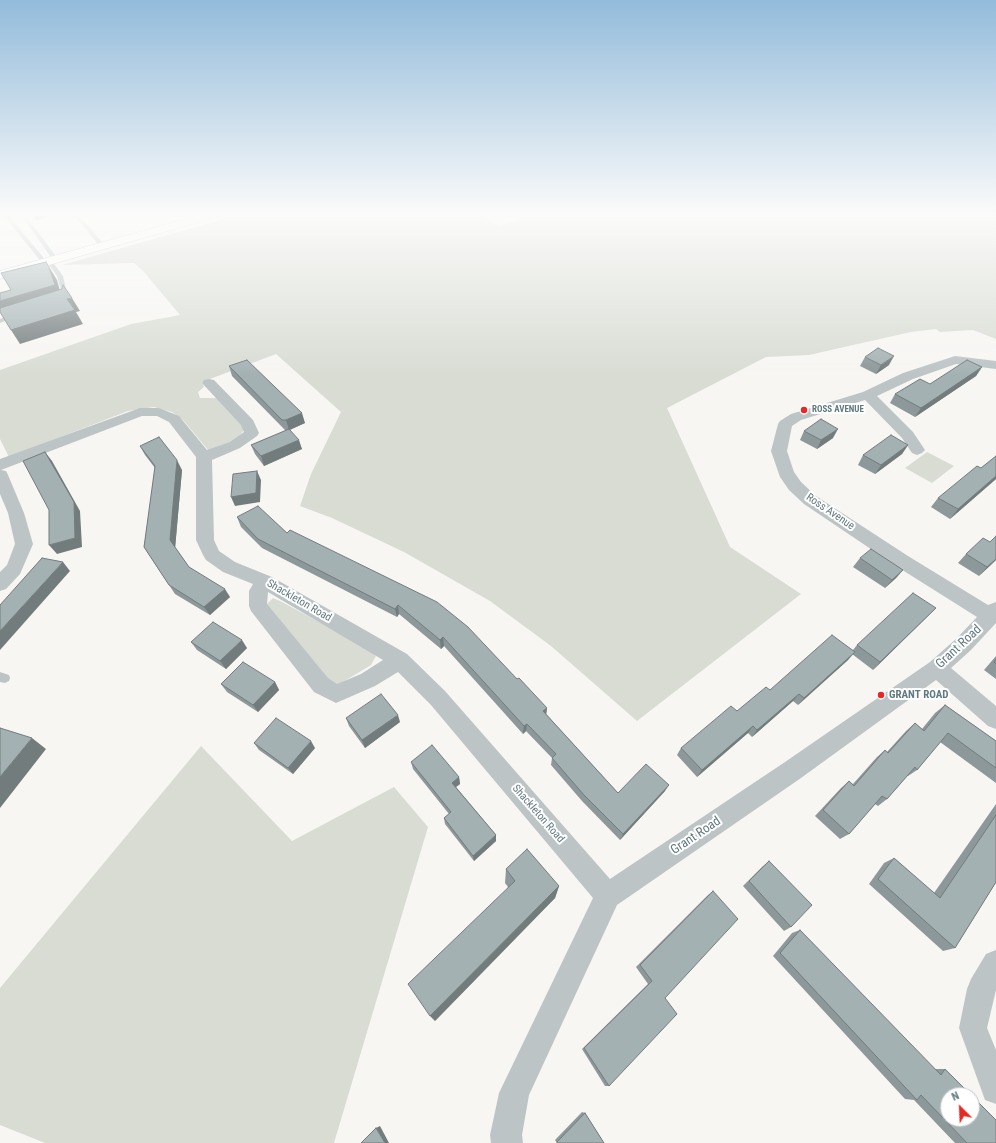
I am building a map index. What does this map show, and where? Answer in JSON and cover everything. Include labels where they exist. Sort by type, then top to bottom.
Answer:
[{"type":"main road","points":[[0,275],[16,269]]},
{"type":"street","name":"Ross Avenue","points":[[993,613],[810,500],[795,486],[786,472],[779,451],[785,424],[796,417],[868,395],[908,376],[956,360],[996,365]]},
{"type":"street","points":[[0,465],[140,412],[159,412],[174,419],[204,457],[235,445],[252,433],[248,423],[209,383]]},
{"type":"street","points":[[868,395],[908,435],[917,450]]},
{"type":"street","name":"Shackleton Road","points":[[204,457],[205,540],[212,555],[229,567],[266,582],[400,660],[438,698],[608,896]]},
{"type":"street","points":[[0,475],[16,513],[24,544],[14,569],[0,584]]},
{"type":"street","points":[[266,582],[258,591],[258,606],[321,685],[336,694],[368,680],[400,660]]},
{"type":"street","name":"Grant Road","points":[[608,896],[793,770],[937,668],[964,644],[993,613]]},
{"type":"street","points":[[937,668],[996,719]]},
{"type":"street","points":[[507,1143],[506,1134],[514,1093],[608,896]]},
{"type":"street","points":[[996,964],[981,989],[973,1028],[996,1088]]},
{"type":"lane","points":[[56,269],[60,276],[67,300],[59,302]]},
{"type":"lane","points":[[0,321],[21,314]]},
{"type":"shaded area","points":[[141,269],[996,269],[996,339],[973,330],[940,332],[936,329],[911,332],[809,355],[766,357],[667,408],[730,547],[801,594],[637,721],[551,646],[490,601],[404,552],[332,518],[300,506],[311,474],[341,412],[276,354],[202,382],[204,387],[198,392],[200,398],[218,398],[245,429],[234,442],[209,451],[183,420],[172,412],[154,407],[128,411],[9,457],[0,439],[0,370],[131,324],[180,315]]},
{"type":"shaded area","points":[[927,452],[954,466],[932,483],[905,468]]},
{"type":"shaded area","points":[[273,598],[369,649],[376,656],[371,665],[338,685],[328,679],[266,605]]},
{"type":"shaded area","points":[[201,746],[292,841],[394,787],[428,827],[334,1143],[45,1143],[0,1125],[0,988]]},
{"type":"building","points":[[16,269],[50,269],[55,285],[0,301],[0,293],[11,290],[1,273]]},
{"type":"building","points":[[63,285],[72,298],[67,299],[75,310],[11,330],[0,312],[0,308],[62,289]]},
{"type":"building","points":[[878,348],[894,356],[881,365],[865,357]]},
{"type":"building","points":[[247,360],[302,413],[286,420],[282,420],[229,366]]},
{"type":"building","points":[[967,360],[982,367],[921,408],[895,394],[920,379],[930,384]]},
{"type":"building","points":[[821,419],[838,429],[821,440],[804,431]]},
{"type":"building","points":[[289,429],[299,440],[261,456],[251,445]]},
{"type":"building","points":[[891,435],[908,445],[881,465],[863,455]]},
{"type":"building","points":[[159,437],[177,460],[170,540],[189,567],[225,589],[204,607],[169,585],[144,547],[155,466],[140,446]]},
{"type":"building","points":[[45,452],[74,502],[75,538],[49,545],[49,510],[23,461]]},
{"type":"building","points":[[996,456],[996,476],[958,509],[938,498],[977,466],[981,468]]},
{"type":"building","points":[[257,471],[256,493],[231,497],[233,474]]},
{"type":"building","points":[[258,506],[287,533],[290,530],[437,602],[468,627],[517,679],[519,678],[547,708],[543,711],[618,793],[646,764],[669,785],[623,834],[584,795],[552,758],[556,754],[527,724],[524,726],[443,637],[440,640],[398,605],[395,609],[258,539],[237,517]]},
{"type":"building","points":[[996,536],[996,559],[987,567],[966,554],[983,538],[990,542]]},
{"type":"building","points":[[871,549],[903,570],[892,580],[860,558]]},
{"type":"building","points":[[42,558],[63,562],[0,631],[0,605]]},
{"type":"building","points":[[913,593],[936,608],[880,662],[857,645]]},
{"type":"building","points":[[213,622],[242,640],[220,661],[191,642]]},
{"type":"building","points":[[832,635],[855,652],[804,698],[799,694],[757,730],[753,726],[702,770],[681,748],[731,706],[737,711],[766,687],[770,690]]},
{"type":"building","points":[[243,662],[275,682],[253,705],[221,684]]},
{"type":"building","points":[[381,694],[398,715],[362,740],[346,718]]},
{"type":"building","points":[[945,705],[996,741],[996,768],[948,733],[917,770],[915,767],[887,799],[882,796],[849,834],[823,810],[849,781],[854,786],[885,750],[888,753],[915,723],[924,731]]},
{"type":"building","points":[[276,718],[311,741],[288,768],[254,743]]},
{"type":"building","points":[[0,728],[32,738],[0,777]]},
{"type":"building","points":[[432,745],[459,777],[452,783],[496,835],[473,856],[444,818],[451,812],[411,762]]},
{"type":"building","points":[[996,815],[996,882],[955,948],[878,879],[894,858],[940,898]]},
{"type":"building","points":[[527,849],[559,886],[430,1016],[408,984],[515,881],[506,869]]},
{"type":"building","points":[[769,861],[812,905],[791,927],[749,881]]},
{"type":"building","points":[[713,891],[738,919],[665,998],[677,1014],[609,1086],[584,1048],[652,981],[640,965]]},
{"type":"building","points":[[800,930],[941,1075],[945,1069],[963,1087],[940,1087],[940,1115],[921,1095],[917,1100],[780,953]]},
{"type":"building","points":[[980,1104],[996,1120],[996,1143],[967,1143],[952,1127],[980,1127]]},
{"type":"building","points":[[585,1113],[604,1143],[557,1143],[557,1142]]},
{"type":"building","points":[[376,1128],[385,1143],[361,1143]]},
{"type":"place","name":"ROSS AVENUE","points":[[804,410]]},
{"type":"place","name":"GRANT ROAD","points":[[881,695]]}]
